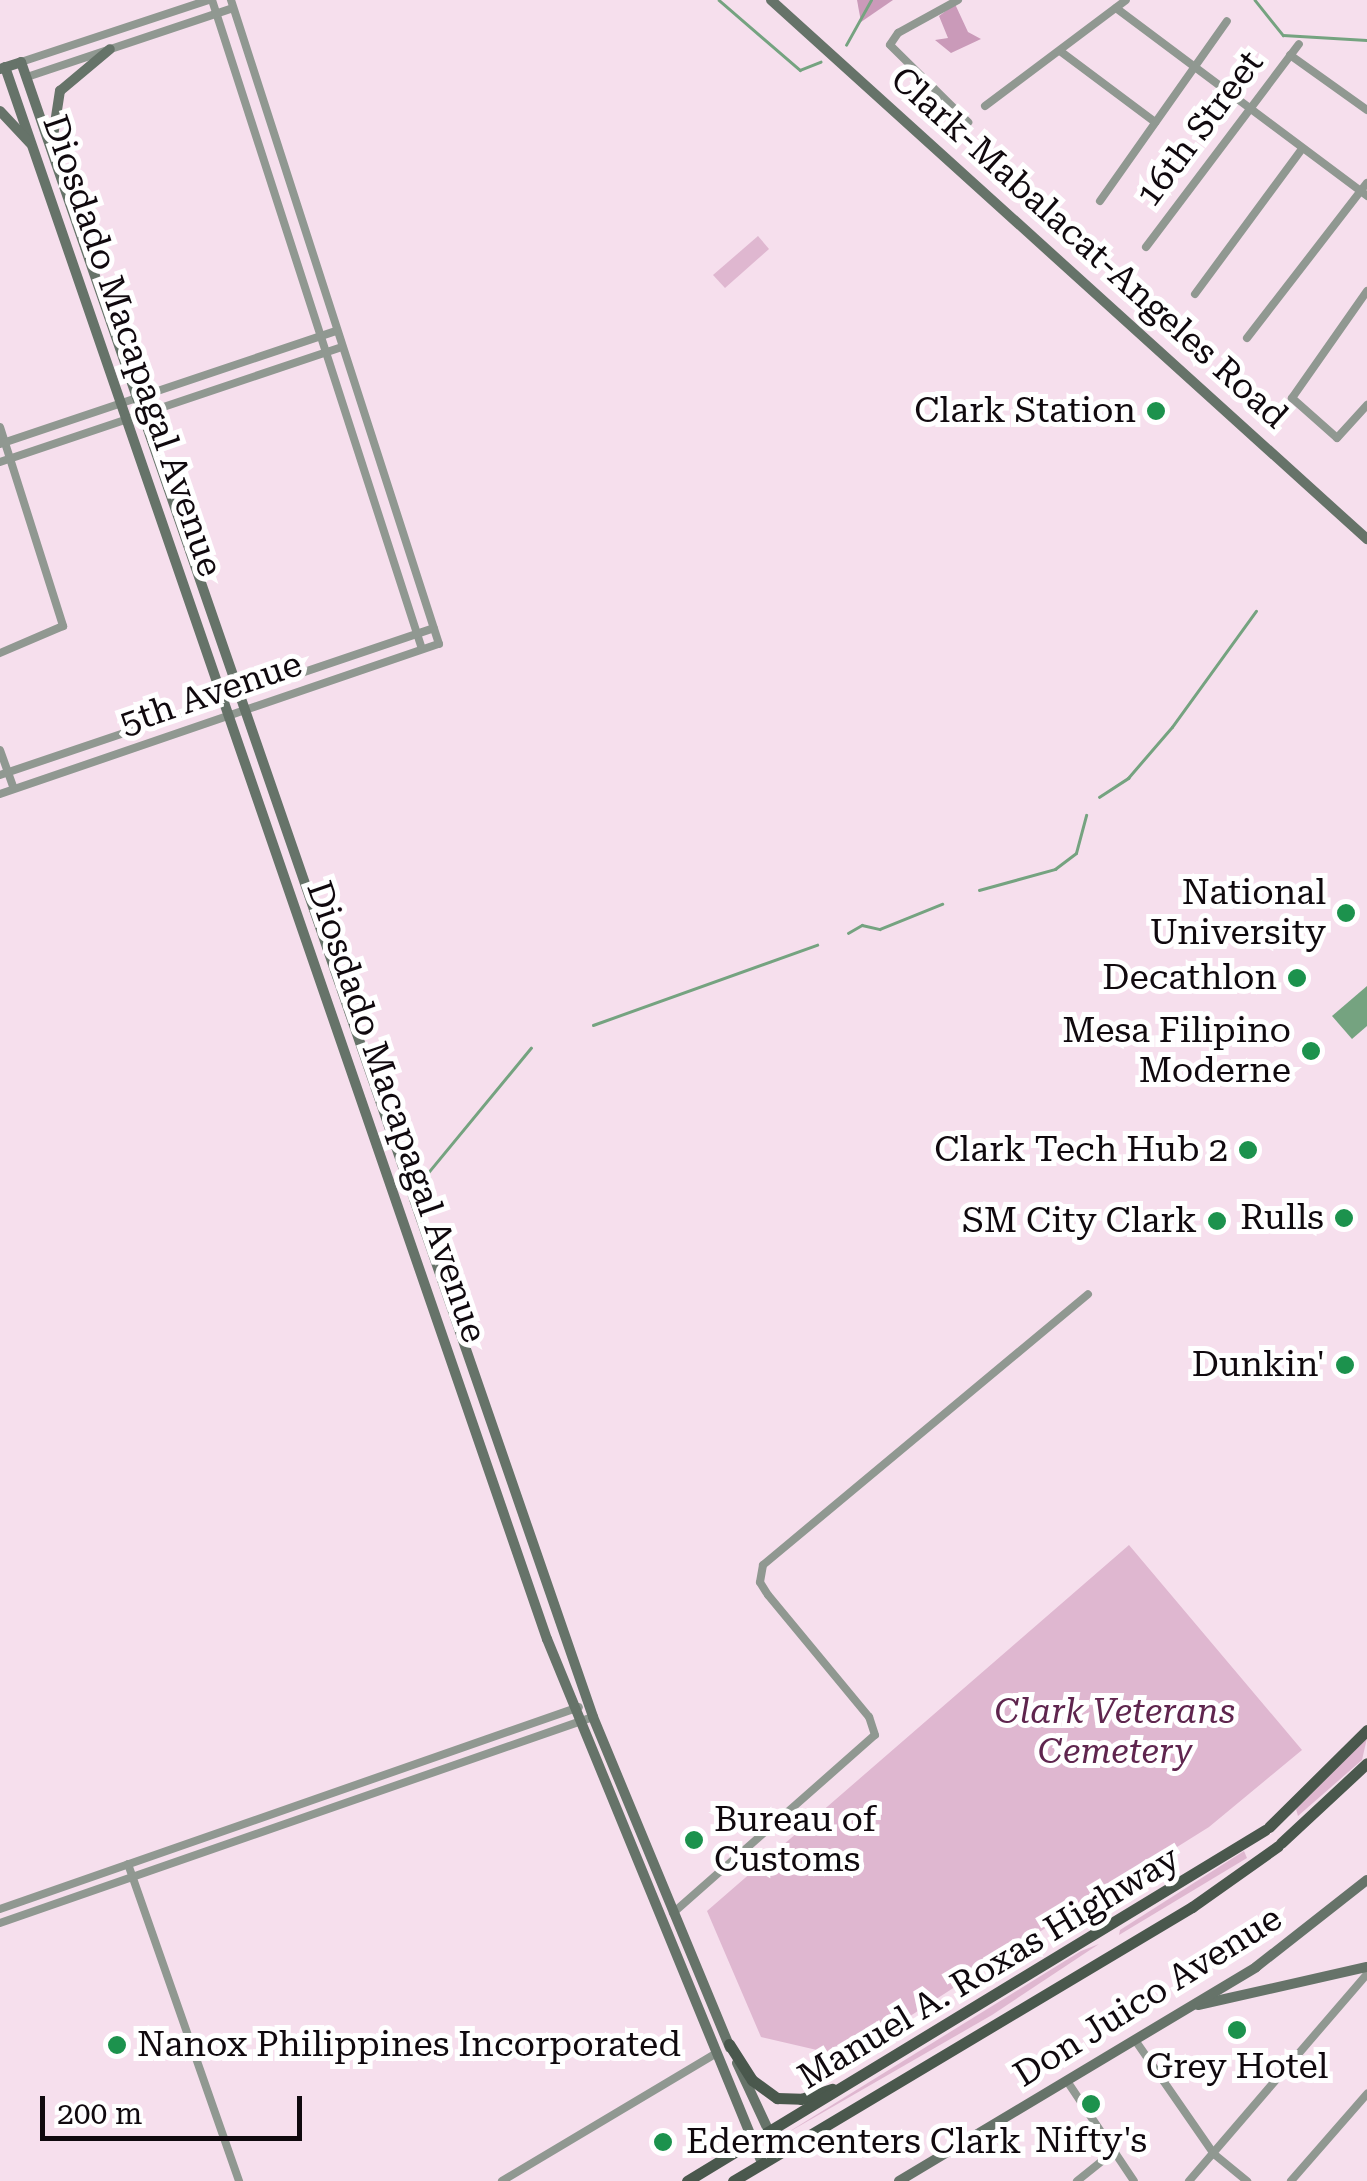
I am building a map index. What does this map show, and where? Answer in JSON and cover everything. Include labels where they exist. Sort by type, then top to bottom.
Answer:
[{"type":"main road","name":"Clark-Mabalacat-Angeles Road","points":[[770,0],[1367,539]]},
{"type":"main road","points":[[52,150],[60,91],[110,49]]},
{"type":"main road","points":[[3,68],[22,62]]},
{"type":"main road","name":"Diosdado Macapagal Avenue","points":[[22,62],[588,1704],[728,2044],[779,2153]]},
{"type":"main road","name":"Diosdado Macapagal Avenue","points":[[3,68],[231,716],[572,1709],[713,2055],[762,2164]]},
{"type":"main road","points":[[6,84],[26,77]]},
{"type":"main road","points":[[0,112],[34,148]]},
{"type":"main road","points":[[336,1022],[351,1017]]},
{"type":"main road","name":"Manuel A. Roxas Highway","points":[[688,2181],[1254,1838],[1367,1730]]},
{"type":"main road","name":"Manuel A. Roxas Highway","points":[[732,2181],[1266,1855],[1367,1762]]},
{"type":"main road","points":[[1287,1810],[1301,1826]]},
{"type":"main road","points":[[1254,1838],[1266,1855]]},
{"type":"main road","name":"Don Juico Avenue","points":[[899,2181],[1196,2005],[1310,1929],[1367,1880]]},
{"type":"main road","points":[[1196,2005],[1367,1970]]},
{"type":"main road","points":[[728,2044],[752,2080],[777,2098],[801,2099],[850,2084]]},
{"type":"street","points":[[22,62],[210,0],[422,650]]},
{"type":"street","points":[[958,0],[898,32],[890,45],[968,122]]},
{"type":"street","points":[[985,106],[1126,0]]},
{"type":"street","points":[[26,77],[216,14],[232,4],[434,628]]},
{"type":"street","points":[[1116,8],[1302,149],[1365,190],[1248,338]]},
{"type":"street","points":[[1100,201],[1226,21]]},
{"type":"street","name":"16th Street","points":[[1146,247],[1298,44]]},
{"type":"street","points":[[1060,51],[1156,122]]},
{"type":"street","points":[[1290,56],[1367,110]]},
{"type":"street","points":[[1194,294],[1302,149]]},
{"type":"street","points":[[1367,292],[1292,401],[1337,438],[1367,404]]},
{"type":"street","points":[[2,443],[336,330]]},
{"type":"street","points":[[0,462],[342,347]]},
{"type":"street","points":[[0,428],[63,626],[0,653]]},
{"type":"street","name":"5th Avenue","points":[[0,794],[439,644],[434,628],[4,774]]},
{"type":"street","points":[[0,750],[4,774],[14,789]]},
{"type":"street","points":[[673,1913],[876,1735],[870,1716],[768,1595],[760,1577],[763,1565],[1088,1294]]},
{"type":"street","points":[[0,1909],[588,1704]]},
{"type":"street","points":[[0,1923],[593,1717]]},
{"type":"street","points":[[128,1864],[240,2181]]},
{"type":"street","points":[[1189,2181],[1367,1970]]},
{"type":"street","points":[[1136,2040],[1214,2154],[1247,2181]]},
{"type":"street","points":[[502,2181],[713,2055]]},
{"type":"street","points":[[1067,2081],[1134,2181]]},
{"type":"street","points":[[1292,2181],[1367,2094]]},
{"type":"street","points":[[1076,2181],[1112,2153]]},
{"type":"green space","points":[[758,236],[769,249],[725,288],[713,275]]},
{"type":"green space","name":"Clark Veterans Cemetery","points":[[1129,1545],[1302,1750],[1209,1827],[1102,1894],[1071,1921],[1061,1918],[847,2057],[761,2037],[707,1911]]},
{"type":"green space","points":[[1367,1738],[1362,1760],[1298,1816],[1296,1809]]},
{"type":"green space","points":[[1244,1851],[1247,1858],[1119,1935],[1120,1930]]},
{"type":"green space","points":[[1099,1944],[992,2015],[782,2136],[1081,1951]]},
{"type":"shaded area","points":[[857,0],[893,0],[861,22]]},
{"type":"shaded area","points":[[955,4],[968,32],[981,39],[951,53],[935,40],[948,38],[939,16]]},
{"type":"shaded area","points":[[1367,986],[1367,1026],[1352,1039],[1332,1016]]},
{"type":"waterway","points":[[719,0],[800,70],[820,62]]},
{"type":"waterway","points":[[846,45],[871,0]]},
{"type":"waterway","points":[[1255,0],[1283,35],[1367,40]]},
{"type":"waterway","points":[[1099,797],[1128,778],[1172,727],[1256,611]]},
{"type":"waterway","points":[[979,890],[1055,869],[1076,853],[1086,815]]},
{"type":"waterway","points":[[848,933],[862,925],[880,929],[942,904]]},
{"type":"waterway","points":[[593,1025],[817,945]]},
{"type":"waterway","points":[[422,1180],[531,1048]]},
{"type":"place","name":"Clark Station","points":[[1156,411]]},
{"type":"place","name":"National University","points":[[1346,913]]},
{"type":"place","name":"Decathlon","points":[[1297,978]]},
{"type":"place","name":"Mesa Filipino Moderne","points":[[1311,1051]]},
{"type":"place","name":"Clark Tech Hub 2","points":[[1248,1150]]},
{"type":"place","name":"Rulls","points":[[1344,1218]]},
{"type":"place","name":"SM City Clark","points":[[1217,1221]]},
{"type":"place","name":"Dunkin'","points":[[1345,1365]]},
{"type":"place","name":"Bureau of Customs","points":[[694,1840]]},
{"type":"place","name":"Grey Hotel","points":[[1237,2030]]},
{"type":"place","name":"Nanox Philippines Incorporated","points":[[117,2045]]},
{"type":"place","name":"Nifty's","points":[[1091,2104]]},
{"type":"place","name":"Edermcenters Clark","points":[[663,2142]]}]
